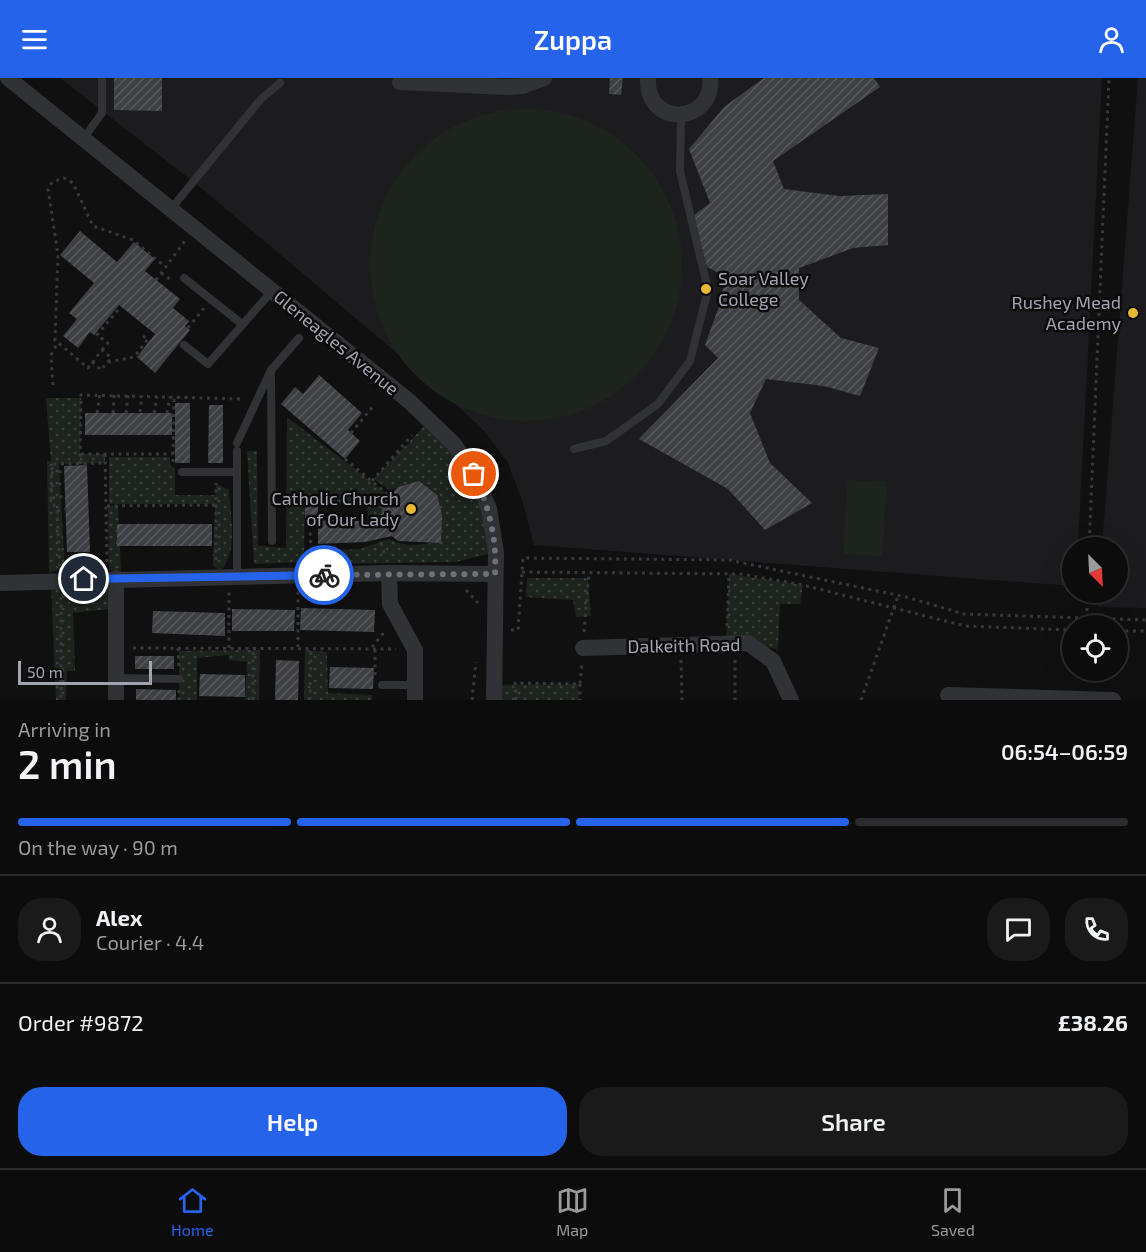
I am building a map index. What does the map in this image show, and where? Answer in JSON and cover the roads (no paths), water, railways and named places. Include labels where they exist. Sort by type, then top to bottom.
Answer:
[{"type":"street","name":"Gleneagles Avenue","points":[[8,78],[170,211],[409,401],[454,444],[474,474],[489,509],[496,552],[494,700]]},
{"type":"street","points":[[400,82],[507,87],[522,86],[544,78]]},
{"type":"street","points":[[648,78],[648,90],[654,103],[670,114],[681,115],[700,107],[708,95],[710,78]]},
{"type":"street","points":[[389,573],[390,604],[415,650],[415,693]]},
{"type":"street","points":[[0,583],[112,578],[389,573],[495,574]]},
{"type":"street","points":[[112,578],[116,700]]},
{"type":"street","name":"Dalkeith Road","points":[[583,648],[748,643],[773,662],[791,700]]},
{"type":"street","points":[[948,695],[1113,700]]},
{"type":"lane","points":[[83,139],[102,113],[102,78]]},
{"type":"lane","points":[[170,211],[261,99],[280,83]]},
{"type":"lane","points":[[574,449],[606,441],[658,404],[690,361],[708,290],[680,171],[681,115]]},
{"type":"lane","points":[[184,278],[242,324]]},
{"type":"lane","points":[[184,345],[208,364],[272,291]]},
{"type":"lane","points":[[227,577],[237,472],[237,447],[255,400],[271,370],[299,338]]},
{"type":"lane","points":[[271,370],[272,541]]},
{"type":"lane","points":[[182,472],[237,472]]},
{"type":"lane","points":[[116,678],[179,679]]},
{"type":"lane","points":[[382,685],[415,693]]},
{"type":"place","name":"Soar Valley College","points":[[706,289]]},
{"type":"place","name":"Rushey Mead Academy","points":[[1133,313]]},
{"type":"place","name":"Catholic Church of Our Lady","points":[[411,509]]}]
